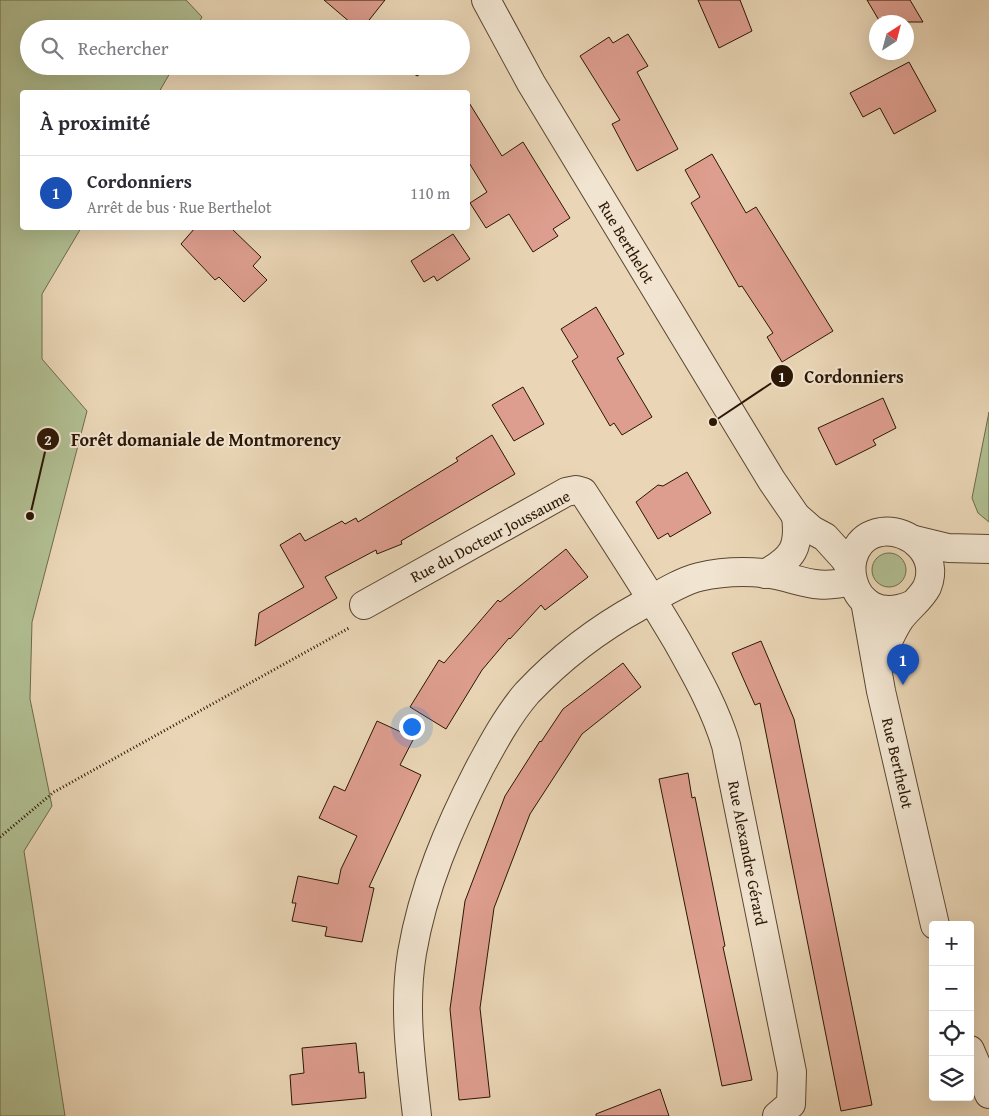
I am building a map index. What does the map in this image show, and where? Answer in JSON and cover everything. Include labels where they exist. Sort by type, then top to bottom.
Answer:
[{"type":"street","name":"Rue Berthelot","points":[[486,0],[531,82],[772,482],[796,516],[831,543],[856,584],[877,667],[934,921]]},
{"type":"street","name":"Rue Berthelot","points":[[772,482],[808,512],[821,519],[851,531],[871,535]]},
{"type":"street","name":"Rue du Docteur Joussaume","points":[[364,605],[566,492],[576,490],[583,492],[652,600]]},
{"type":"street","points":[[765,574],[780,565],[794,551],[799,535],[796,516]]},
{"type":"street","points":[[915,540],[924,550],[928,559],[930,574],[919,596],[900,610],[876,608],[856,584],[857,549],[871,535],[892,532],[948,548],[987,549]]},
{"type":"street","points":[[877,667],[892,632],[919,596],[947,568],[987,549]]},
{"type":"street","points":[[417,1116],[410,1054],[408,1003],[412,953],[429,884],[454,816],[494,741],[526,694],[569,653],[596,632],[652,600],[697,578],[733,572],[765,574],[814,586],[856,584]]},
{"type":"street","name":"Rue Alexandre Gérard","points":[[652,600],[700,681],[714,711],[726,745],[792,1072],[791,1104],[777,1116]]},
{"type":"street","points":[[973,1056],[989,1094]]},
{"type":"path","points":[[0,837],[54,792],[369,616],[364,605]]},
{"type":"green space","points":[[0,0],[186,0],[202,17],[200,20],[20,20],[20,75],[169,75],[160,90],[20,90],[20,230],[80,230],[42,294],[42,359],[87,411],[32,622],[30,699],[52,806],[24,851],[65,1116],[0,1116]]},
{"type":"green space","points":[[989,412],[989,522],[978,513],[972,498]]},
{"type":"green space","points":[[889,553],[901,558],[906,570],[901,582],[889,587],[877,582],[872,570],[877,558]]},
{"type":"building","points":[[324,0],[385,0],[369,20],[347,20]]},
{"type":"building","points":[[698,0],[740,0],[752,31],[719,48]]},
{"type":"building","points":[[867,0],[910,0],[923,22],[914,22],[914,15],[876,15]]},
{"type":"building","points":[[628,34],[648,66],[637,72],[678,149],[637,171],[612,124],[620,120],[580,56],[609,37],[613,43]]},
{"type":"building","points":[[909,62],[936,111],[894,134],[880,108],[863,117],[850,93]]},
{"type":"building","points":[[470,104],[502,156],[523,142],[570,218],[553,229],[558,236],[533,252],[509,214],[486,228],[470,203],[487,192],[470,164]]},
{"type":"building","points":[[712,154],[746,213],[756,207],[833,331],[782,362],[767,337],[773,333],[742,286],[739,287],[691,203],[700,197],[685,170]]},
{"type":"building","points":[[193,230],[233,230],[261,257],[253,266],[267,280],[244,302],[219,277],[215,280],[181,244]]},
{"type":"building","points":[[453,234],[470,259],[437,281],[434,276],[424,282],[411,261]]},
{"type":"building","points":[[596,307],[624,354],[617,358],[652,417],[622,435],[614,423],[610,426],[572,361],[578,357],[561,329]]},
{"type":"building","points":[[523,387],[544,424],[514,441],[492,405]]},
{"type":"building","points":[[883,398],[896,428],[873,440],[876,445],[836,465],[818,428]]},
{"type":"building","points":[[492,435],[515,474],[401,541],[402,544],[377,554],[376,550],[325,577],[337,598],[255,646],[259,613],[304,587],[280,545],[300,533],[305,541],[342,521],[345,524],[356,518],[358,522],[458,461],[456,458]]},
{"type":"building","points":[[687,472],[711,513],[670,537],[668,533],[658,539],[636,502],[658,485],[663,486]]},
{"type":"building","points":[[566,549],[588,577],[545,610],[541,605],[509,638],[482,670],[446,729],[410,707],[439,660],[444,663],[498,600],[500,602]]},
{"type":"building","points":[[761,641],[794,719],[872,1105],[841,1111],[760,703],[755,705],[732,653]]},
{"type":"building","points":[[623,663],[641,687],[582,734],[530,814],[494,908],[480,1008],[490,1097],[459,1100],[450,1009],[465,901],[505,796],[540,741],[563,709]]},
{"type":"building","points":[[377,721],[414,738],[400,765],[421,775],[369,887],[374,888],[362,942],[325,936],[327,927],[292,921],[296,903],[292,903],[298,876],[338,884],[341,869],[357,836],[319,818],[334,786],[345,791]]},
{"type":"building","points":[[688,773],[692,798],[695,797],[725,946],[723,947],[752,1080],[722,1086],[659,779]]},
{"type":"building","points":[[356,1043],[359,1073],[364,1072],[366,1098],[292,1105],[290,1075],[304,1073],[302,1048]]},
{"type":"building","points":[[660,1089],[669,1116],[596,1116],[596,1114]]},
{"type":"place","name":"Cordonniers","points":[[713,422]]},
{"type":"place","name":"Forêt domaniale de Montmorency","points":[[30,516]]},
{"type":"place","name":"Cordonniers","points":[[903,685]]}]
